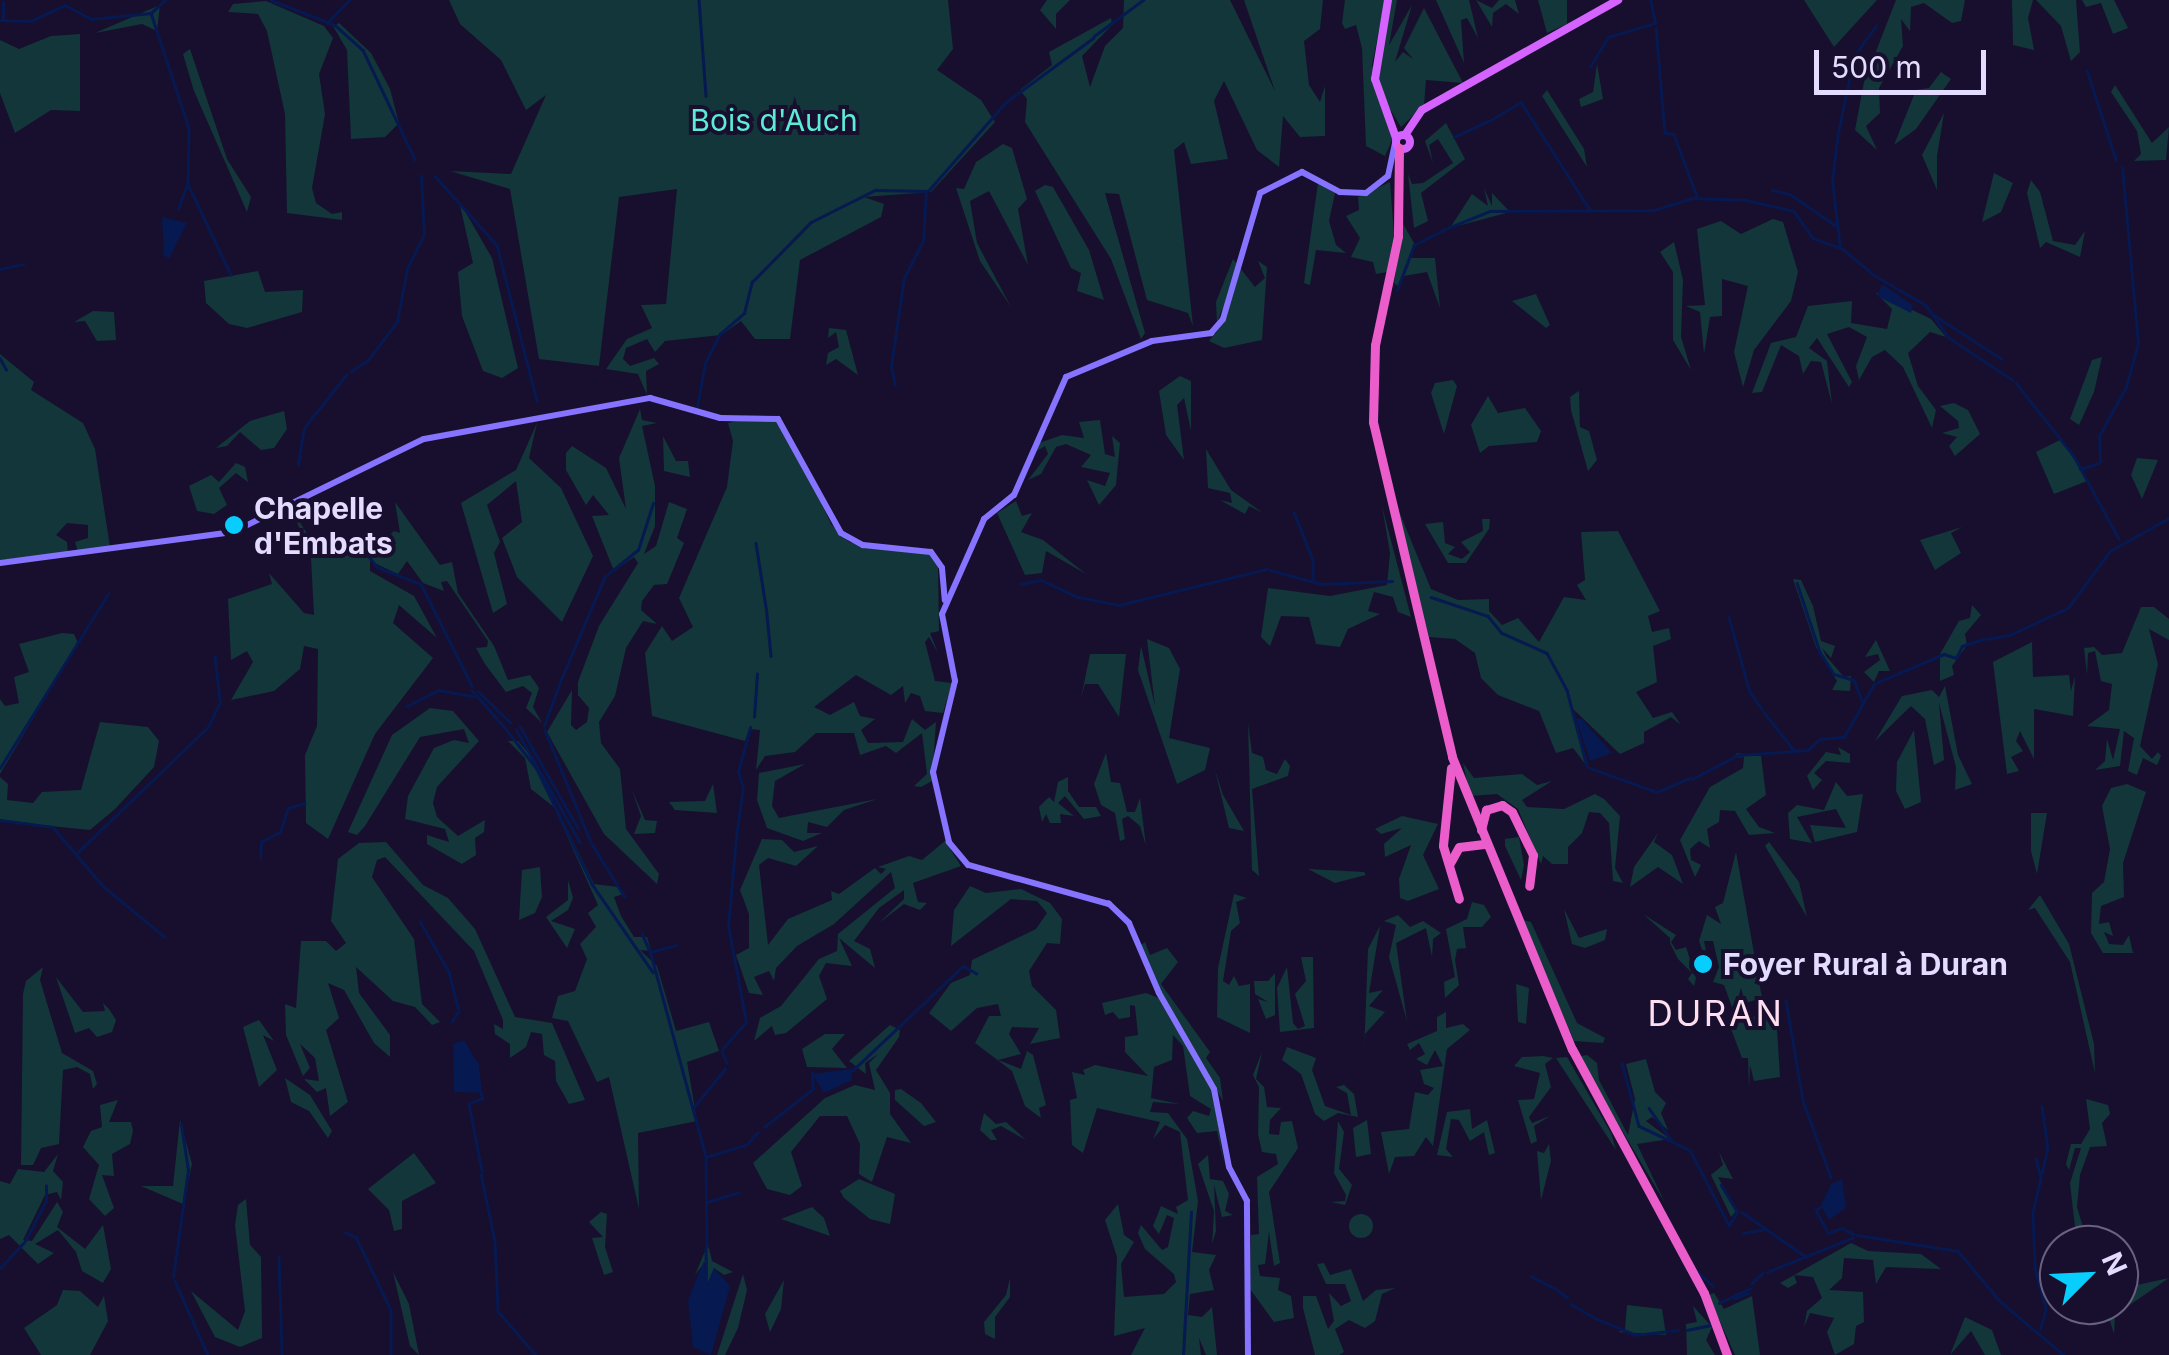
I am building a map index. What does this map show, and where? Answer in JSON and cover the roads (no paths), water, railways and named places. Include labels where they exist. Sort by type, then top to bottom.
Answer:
[{"type":"highway","points":[[1400,142],[1396,251],[1373,359],[1373,422],[1443,721],[1467,802],[1587,1080],[1704,1293],[1727,1355]]},
{"type":"highway","points":[[1443,721],[1452,773],[1443,846],[1462,898],[1451,856],[1462,845],[1485,846]]},
{"type":"highway","points":[[1467,802],[1503,804],[1517,814],[1534,852],[1532,886],[1533,855],[1508,808],[1492,806],[1482,816],[1485,846]]},
{"type":"main road","points":[[1388,0],[1374,65],[1389,123],[1400,142]]},
{"type":"main road","points":[[946,601],[984,519],[1014,495],[1066,376],[1152,341],[1215,330],[1260,193],[1292,174],[1321,177],[1356,195],[1388,174],[1400,142],[1422,110],[1618,0]]},
{"type":"main road","points":[[0,562],[233,532],[424,439],[650,398],[720,418],[778,419],[837,528],[864,545],[932,552],[942,568],[946,601],[942,629],[955,681],[933,772],[952,848],[978,869],[1100,901],[1124,915],[1160,995],[1214,1089],[1229,1167],[1245,1195],[1248,1355]]},
{"type":"waterway","points":[[0,20],[31,21],[65,5],[91,19],[151,13],[165,0]]},
{"type":"waterway","points":[[271,0],[335,25],[363,50],[415,159]]},
{"type":"waterway","points":[[327,23],[349,0]]},
{"type":"waterway","points":[[699,0],[706,96]]},
{"type":"waterway","points":[[1094,36],[1143,0]]},
{"type":"waterway","points":[[1590,67],[1608,37],[1655,23],[1650,0]]},
{"type":"waterway","points":[[3,3],[3,20]]},
{"type":"waterway","points":[[151,13],[189,128],[188,183],[179,208]]},
{"type":"waterway","points":[[1840,248],[1832,181],[1838,133],[1854,56],[1876,26]]},
{"type":"waterway","points":[[1656,28],[1665,133],[1674,134]]},
{"type":"waterway","points":[[697,407],[705,363],[720,334],[744,313],[752,282],[811,222],[875,190],[928,191],[1006,102],[1093,38]]},
{"type":"waterway","points":[[2087,70],[2116,159]]},
{"type":"waterway","points":[[1491,120],[1521,102],[1590,210]]},
{"type":"waterway","points":[[1454,137],[1488,121]]},
{"type":"waterway","points":[[1675,137],[1697,196]]},
{"type":"waterway","points":[[2100,462],[2099,436],[2126,387],[2138,343],[2122,168]]},
{"type":"waterway","points":[[350,372],[368,360],[397,322],[407,269],[424,234],[421,176]]},
{"type":"waterway","points":[[435,176],[497,245],[537,401]]},
{"type":"waterway","points":[[189,186],[231,275]]},
{"type":"waterway","points":[[1772,190],[1790,194],[1835,225]]},
{"type":"waterway","points":[[895,385],[891,366],[904,278],[923,241],[926,192]]},
{"type":"waterway","points":[[1448,228],[1490,211],[1654,210],[1693,198],[1746,200],[1794,211],[1813,238],[1843,249],[1872,273]]},
{"type":"waterway","points":[[1397,290],[1414,245],[1445,229]]},
{"type":"waterway","points":[[0,269],[23,264]]},
{"type":"waterway","points":[[1874,275],[1926,305],[1948,337],[2013,380]]},
{"type":"waterway","points":[[1934,315],[2002,359]]},
{"type":"waterway","points":[[0,358],[6,369]]},
{"type":"waterway","points":[[298,465],[304,428],[346,375]]},
{"type":"waterway","points":[[2016,383],[2074,456],[2119,539]]},
{"type":"waterway","points":[[2080,469],[2098,463]]},
{"type":"waterway","points":[[608,574],[638,550],[653,503]]},
{"type":"waterway","points":[[1294,512],[1313,560]]},
{"type":"waterway","points":[[1985,639],[2010,635],[2068,608],[2110,551],[2169,518]]},
{"type":"waterway","points":[[756,543],[767,613]]},
{"type":"waterway","points":[[367,554],[377,567],[421,584],[472,686]]},
{"type":"waterway","points":[[1313,562],[1313,579]]},
{"type":"waterway","points":[[1020,584],[1041,580],[1078,597],[1119,605],[1267,569]]},
{"type":"waterway","points":[[1270,570],[1322,584],[1392,581]]},
{"type":"waterway","points":[[560,682],[605,576]]},
{"type":"waterway","points":[[1797,583],[1820,652],[1834,674],[1854,680],[1862,700]]},
{"type":"waterway","points":[[0,768],[108,594]]},
{"type":"waterway","points":[[1431,597],[1488,616],[1502,633],[1547,653],[1567,690],[1587,766]]},
{"type":"waterway","points":[[767,615],[771,656]]},
{"type":"waterway","points":[[1729,617],[1750,692],[1762,709]]},
{"type":"waterway","points":[[1876,683],[1944,654],[1956,658],[1962,646],[1983,639]]},
{"type":"waterway","points":[[215,656],[220,699]]},
{"type":"waterway","points":[[754,717],[757,674]]},
{"type":"waterway","points":[[1692,779],[1738,755],[1808,750],[1820,739],[1844,737],[1874,684]]},
{"type":"waterway","points":[[544,726],[559,685]]},
{"type":"waterway","points":[[407,706],[438,690],[473,696]]},
{"type":"waterway","points":[[472,690],[504,727]]},
{"type":"waterway","points":[[478,691],[510,722]]},
{"type":"waterway","points":[[78,852],[208,727],[220,702]]},
{"type":"waterway","points":[[1764,712],[1793,749]]},
{"type":"waterway","points":[[520,726],[578,828]]},
{"type":"waterway","points":[[736,837],[743,788],[738,772],[750,728]]},
{"type":"waterway","points":[[506,729],[537,769],[592,884],[653,972]]},
{"type":"waterway","points":[[516,729],[580,842]]},
{"type":"waterway","points":[[545,730],[591,842]]},
{"type":"waterway","points":[[1590,768],[1657,792],[1690,778]]},
{"type":"waterway","points":[[260,858],[261,842],[280,832],[288,808],[304,803]]},
{"type":"waterway","points":[[0,820],[53,827],[103,886],[165,937]]},
{"type":"waterway","points":[[722,1049],[746,1022],[728,926],[736,838]]},
{"type":"waterway","points":[[592,844],[625,897]]},
{"type":"waterway","points":[[420,921],[449,972],[459,1011],[452,1022]]},
{"type":"waterway","points":[[642,933],[650,952],[676,945]]},
{"type":"waterway","points":[[651,954],[706,1157],[707,1247]]},
{"type":"waterway","points":[[852,1071],[963,966]]},
{"type":"waterway","points":[[965,967],[976,973]]},
{"type":"waterway","points":[[1786,1000],[1803,1101],[1831,1177]]},
{"type":"waterway","points":[[722,1051],[727,1063]]},
{"type":"waterway","points":[[1622,1063],[1639,1126],[1690,1150],[1729,1225],[1737,1212],[1721,1185]]},
{"type":"waterway","points":[[694,1107],[725,1069]]},
{"type":"waterway","points":[[764,1127],[813,1089],[812,1073]]},
{"type":"waterway","points":[[480,1091],[483,1098],[469,1104],[482,1171]]},
{"type":"waterway","points":[[2042,1106],[2048,1148],[2042,1173]]},
{"type":"waterway","points":[[1649,1108],[1672,1141]]},
{"type":"waterway","points":[[173,1277],[188,1170],[181,1125]]},
{"type":"waterway","points":[[749,1142],[758,1132]]},
{"type":"waterway","points":[[706,1157],[748,1144]]},
{"type":"waterway","points":[[2036,1158],[2041,1178],[2033,1213],[2039,1283]]},
{"type":"waterway","points":[[481,1174],[495,1241],[498,1311],[536,1355]]},
{"type":"waterway","points":[[25,1241],[46,1201],[46,1186]]},
{"type":"waterway","points":[[707,1202],[739,1192]]},
{"type":"waterway","points":[[1824,1206],[1816,1210],[1828,1233],[1842,1228],[1854,1234]]},
{"type":"waterway","points":[[1183,1355],[1191,1212]]},
{"type":"waterway","points":[[1742,1212],[1806,1257]]},
{"type":"waterway","points":[[1743,1233],[1766,1229]]},
{"type":"waterway","points":[[344,1232],[356,1237],[391,1310],[391,1355]]},
{"type":"waterway","points":[[1857,1235],[1958,1251],[2000,1301],[2064,1355]]},
{"type":"waterway","points":[[1767,1272],[1852,1238]]},
{"type":"waterway","points":[[0,1268],[23,1243]]},
{"type":"waterway","points":[[706,1249],[707,1288]]},
{"type":"waterway","points":[[279,1257],[282,1355]]},
{"type":"waterway","points":[[1697,1271],[1713,1286]]},
{"type":"waterway","points":[[1751,1284],[1763,1273]]},
{"type":"waterway","points":[[1531,1276],[1554,1288]]},
{"type":"waterway","points":[[175,1281],[208,1355]]},
{"type":"waterway","points":[[1719,1303],[1751,1288]]},
{"type":"waterway","points":[[1556,1289],[1567,1297]]},
{"type":"waterway","points":[[1735,1298],[1748,1293]]},
{"type":"waterway","points":[[1571,1304],[1595,1318]]},
{"type":"waterway","points":[[1597,1319],[1636,1335],[1667,1331]]},
{"type":"waterway","points":[[1687,1330],[1711,1325]]},
{"type":"waterway","points":[[2040,1329],[2041,1325]]},
{"type":"waterway","points":[[1671,1331],[1678,1330]]},
{"type":"place","name":"Chapelle d'Embats","points":[[234,525]]},
{"type":"place","name":"Foyer Rural à Duran","points":[[1703,964]]},
{"type":"district","name":"DURAN","points":[[1716,1013]]},
{"type":"park label","name":"Bois d'Auch","points":[[774,120]]}]
